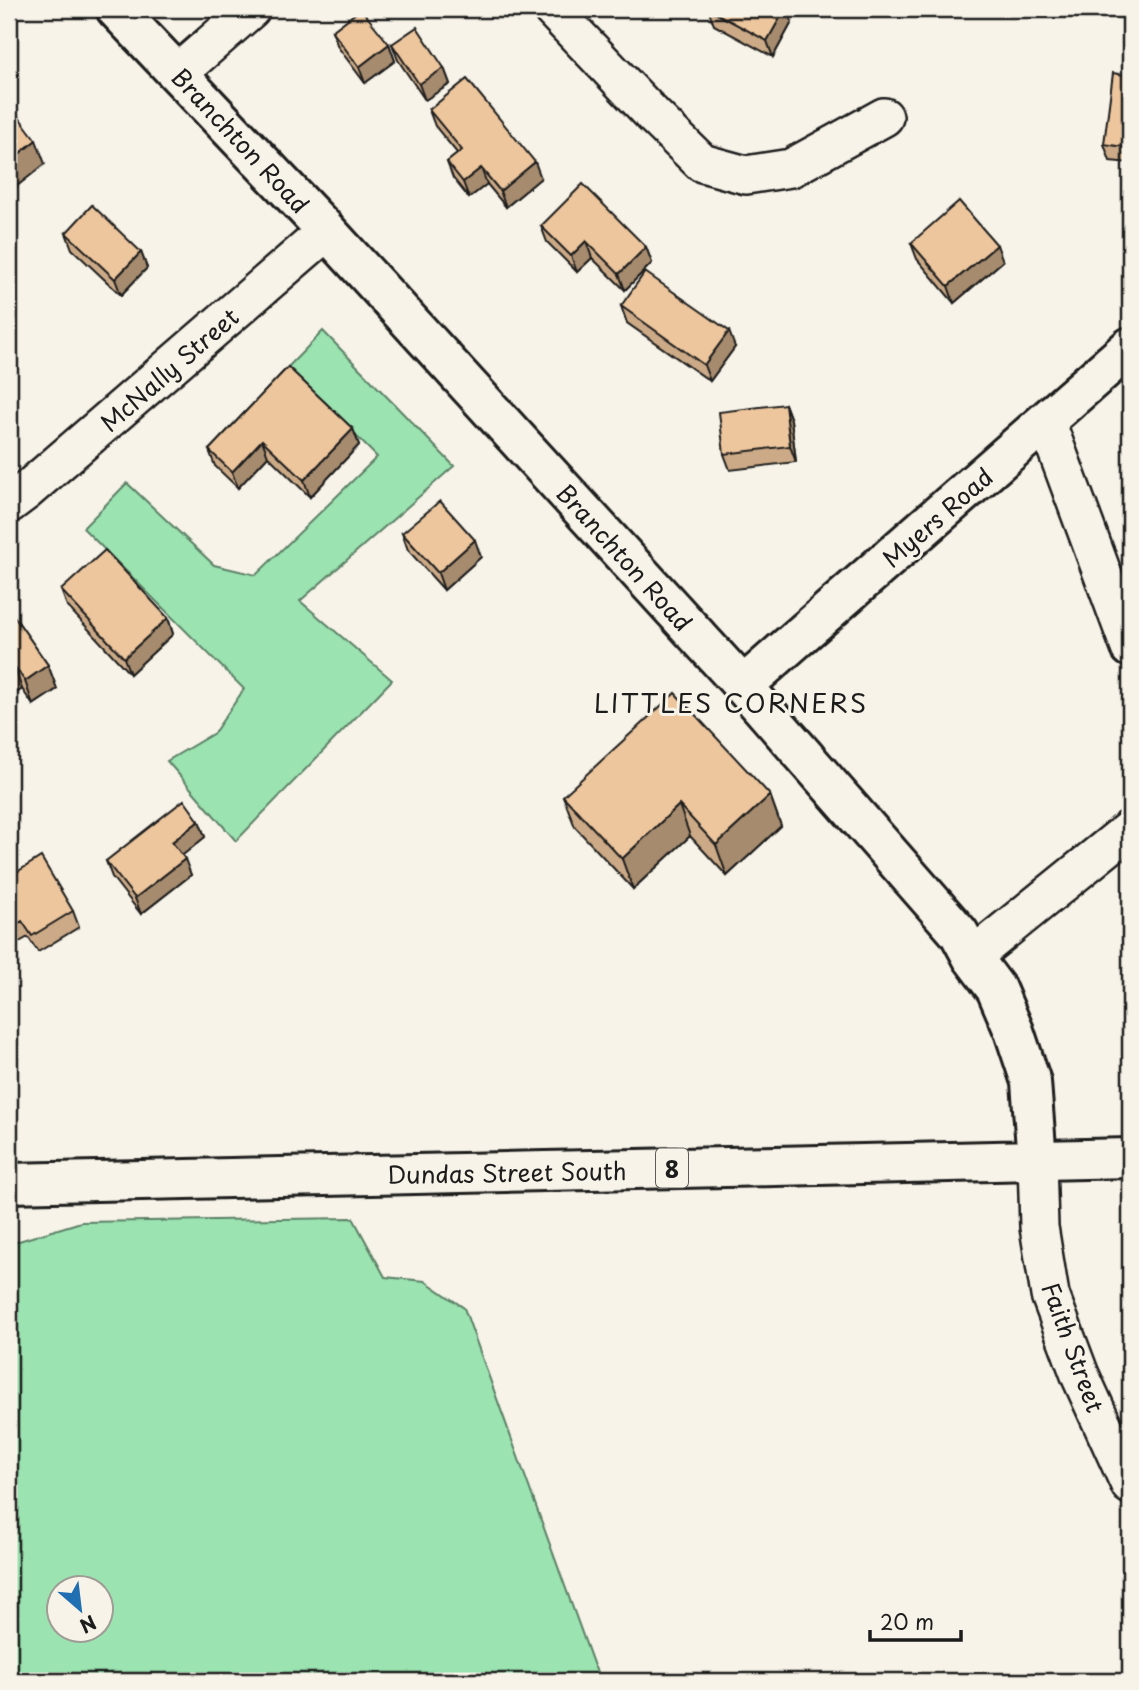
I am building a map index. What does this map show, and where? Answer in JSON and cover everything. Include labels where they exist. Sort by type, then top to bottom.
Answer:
[{"type":"main road","name":"Branchton Road","points":[[116,9],[327,231],[743,686],[959,933],[972,957],[996,989],[1014,1031],[1031,1082],[1037,1161]]},
{"type":"main road","name":"Myers Road","points":[[743,686],[1130,347]]},
{"type":"main road","name":"Dundas Street South","points":[[9,1182],[1130,1158]]},
{"type":"street","points":[[178,73],[251,9]]},
{"type":"street","points":[[552,9],[702,163],[746,175],[790,168],[884,117]]},
{"type":"street","name":"McNally Street","points":[[9,504],[327,231]]},
{"type":"street","points":[[1046,421],[1130,648]]},
{"type":"street","points":[[972,957],[1130,829]]},
{"type":"street","name":"Faith Street","points":[[1037,1161],[1039,1227],[1050,1295],[1080,1376],[1130,1485]]},
{"type":"green space","points":[[323,331],[454,466],[300,601],[392,680],[236,841],[167,761],[214,733],[244,689],[83,528],[127,483],[214,565],[256,575],[377,457],[288,367]]},
{"type":"green space","points":[[353,1218],[385,1277],[425,1281],[464,1308],[594,1666],[602,1681],[9,1681],[9,1244],[81,1222]]},
{"type":"building","points":[[361,9],[389,44],[359,67],[332,31]]},
{"type":"building","points":[[708,9],[785,9],[767,41]]},
{"type":"building","points":[[417,27],[444,68],[419,84],[392,44]]},
{"type":"building","points":[[1113,73],[1130,76],[1130,148],[1104,144]]},
{"type":"building","points":[[467,79],[535,162],[500,191],[481,168],[463,182],[447,162],[462,150],[429,110]]},
{"type":"building","points":[[9,104],[36,140],[9,162]]},
{"type":"building","points":[[583,184],[646,247],[619,274],[586,241],[571,256],[541,226]]},
{"type":"building","points":[[959,201],[997,245],[948,286],[911,243]]},
{"type":"building","points":[[92,205],[141,252],[115,279],[66,233]]},
{"type":"building","points":[[645,272],[729,331],[704,365],[621,306]]},
{"type":"building","points":[[288,367],[353,429],[304,480],[262,440],[232,472],[209,450]]},
{"type":"building","points":[[785,404],[790,446],[724,454],[719,412]]},
{"type":"building","points":[[440,501],[475,540],[438,573],[402,533]]},
{"type":"building","points":[[105,550],[168,618],[124,658],[61,590]]},
{"type":"building","points":[[9,609],[48,665],[25,681],[14,666],[9,669]]},
{"type":"building","points":[[675,693],[770,795],[716,845],[679,805],[622,859],[563,796]]},
{"type":"building","points":[[184,800],[199,821],[172,842],[185,859],[135,898],[106,861]]},
{"type":"building","points":[[41,857],[73,911],[32,936],[22,921],[9,929],[9,901],[15,897],[9,886],[9,877]]},
{"type":"district","name":"LITTLES CORNERS","points":[[731,702]]}]
